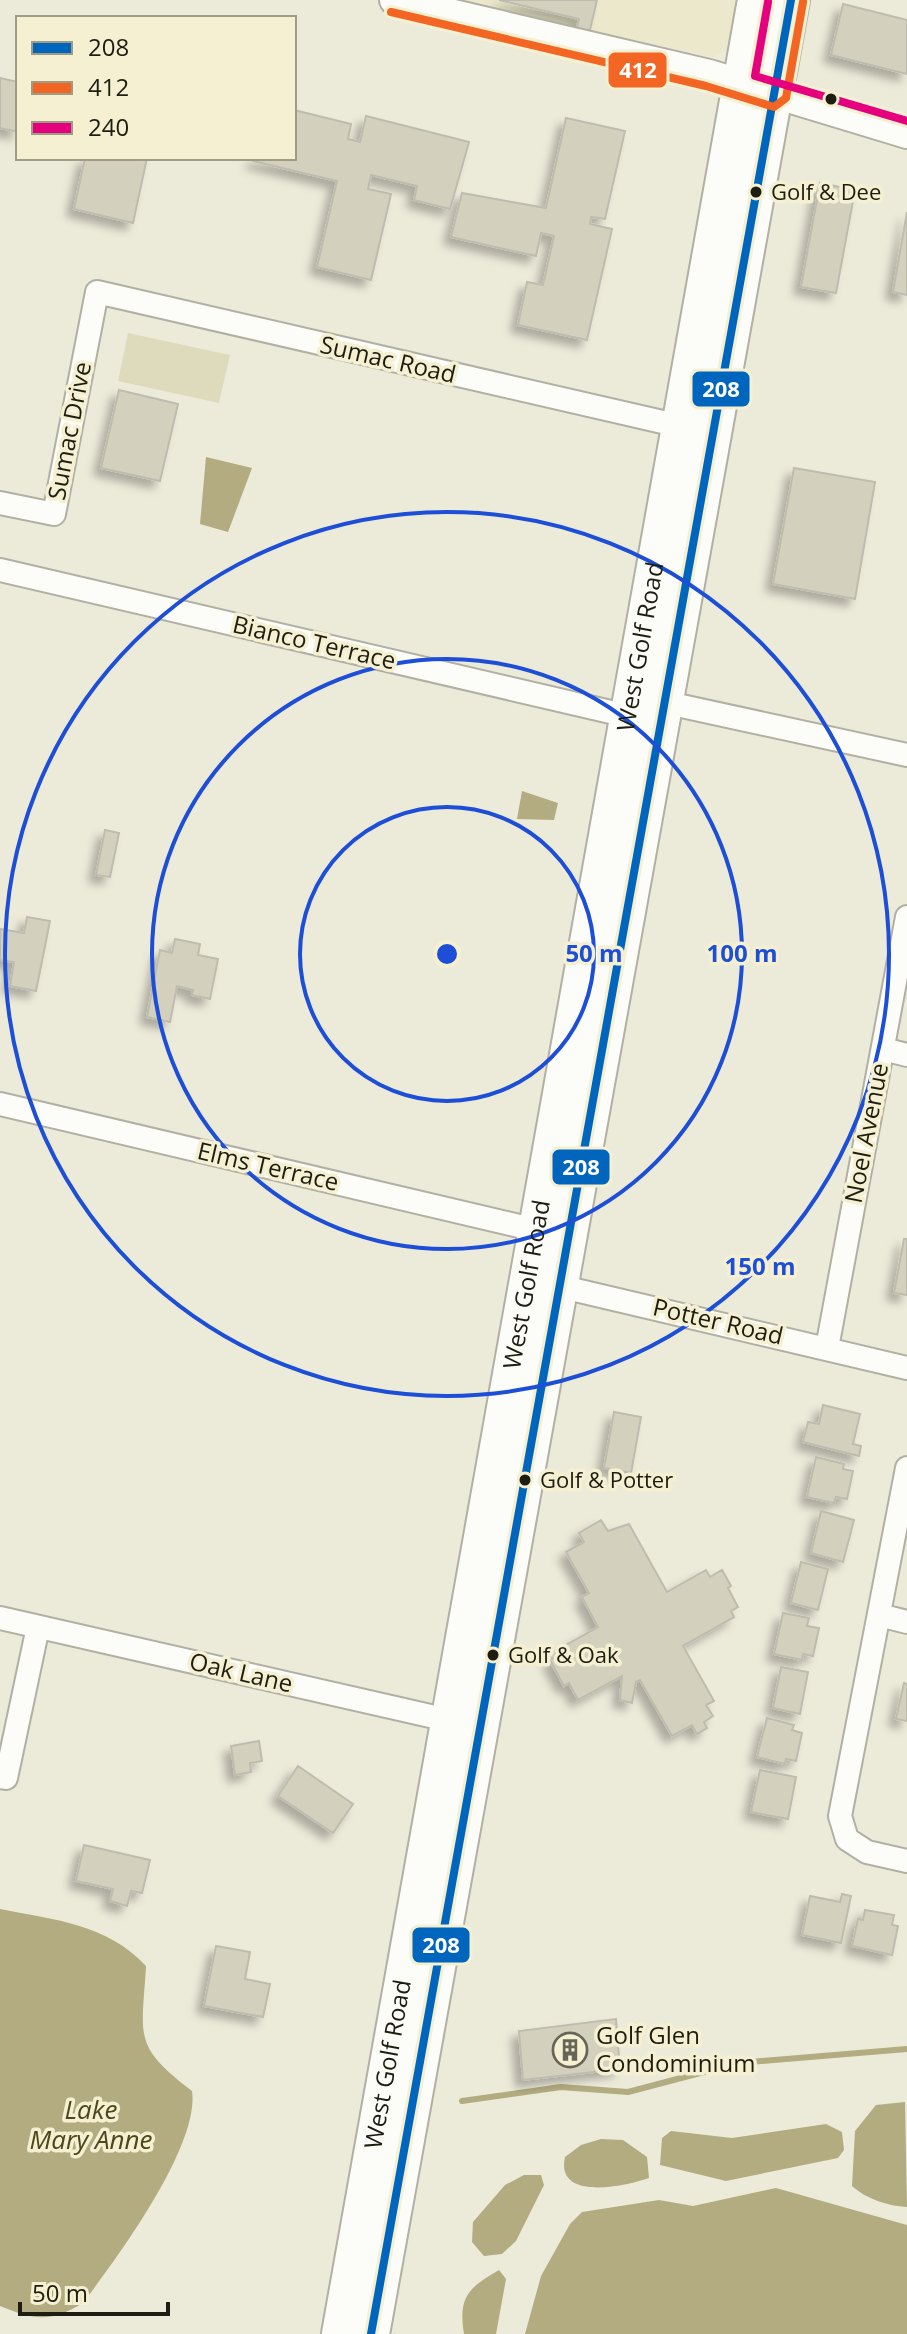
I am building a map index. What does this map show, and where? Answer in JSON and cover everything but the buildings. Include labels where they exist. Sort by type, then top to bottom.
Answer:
[{"type":"main road","name":"West Golf Road","points":[[544,1283],[536,1230],[642,704],[758,90],[756,0]]},
{"type":"main road","name":"West Golf Road","points":[[371,2334],[465,1724],[544,1283],[642,704],[680,426],[758,90],[791,0]]},
{"type":"main road","name":"West Golf Road","points":[[340,2334],[465,1724]]},
{"type":"street","points":[[394,0],[758,90],[907,134]]},
{"type":"street","name":"Sumac Road","points":[[97,292],[680,426]]},
{"type":"street","name":"Sumac Drive","points":[[0,503],[54,514],[97,292]]},
{"type":"street","name":"Bianco Terrace","points":[[0,570],[642,704]]},
{"type":"street","points":[[642,704],[907,755]]},
{"type":"street","name":"Noel Avenue","points":[[827,1348],[907,917]]},
{"type":"street","points":[[883,1049],[907,1055]]},
{"type":"street","name":"Elms Terrace","points":[[0,1104],[536,1230]]},
{"type":"street","name":"Potter Road","points":[[544,1283],[907,1368]]},
{"type":"street","points":[[907,1468],[840,1816],[847,1839],[867,1852],[907,1861]]},
{"type":"street","points":[[879,1615],[907,1622]]},
{"type":"street","name":"Oak Lane","points":[[0,1618],[465,1724]]},
{"type":"street","points":[[0,1777],[6,1778],[38,1627]]},
{"type":"shaded area","points":[[456,0],[744,0],[733,46],[713,57]]},
{"type":"shaded area","points":[[128,333],[230,355],[219,403],[118,381]]},
{"type":"water","points":[[206,457],[252,468],[228,532],[200,524]]},
{"type":"water","points":[[522,791],[558,803],[554,820],[517,819]]},
{"type":"water","name":"Lake Mary Anne","points":[[0,1909],[97,1932],[131,1952],[146,1966],[143,2009],[145,2038],[159,2062],[192,2091],[191,2114],[183,2141],[135,2231],[83,2303],[51,2316],[33,2316],[0,2306]]},
{"type":"water","points":[[905,2102],[907,2207],[878,2201],[852,2186],[855,2131],[876,2105]]},
{"type":"water","points":[[826,2124],[842,2132],[844,2150],[838,2158],[726,2181],[660,2165],[662,2138],[671,2131],[732,2138]]},
{"type":"water","points":[[601,2139],[623,2140],[647,2157],[649,2178],[610,2187],[581,2186],[571,2180],[565,2171],[565,2157],[581,2145]]},
{"type":"water","points":[[524,2175],[541,2175],[544,2185],[516,2241],[502,2254],[484,2256],[472,2242],[473,2222],[505,2185]]},
{"type":"water","points":[[776,2188],[907,2225],[907,2334],[525,2334],[541,2276],[570,2224],[582,2212],[659,2200],[693,2206]]},
{"type":"water","points":[[499,2270],[506,2279],[496,2334],[464,2334],[464,2302],[473,2288]]},
{"type":"waterway","points":[[462,2101],[561,2087],[628,2092],[738,2063],[907,2049]]},
{"type":"transit line","name":"208","points":[[371,2334],[791,0]]},
{"type":"transit line","name":"240","points":[[768,2],[755,76],[907,121]]},
{"type":"transit line","name":"412","points":[[391,12],[706,86],[774,107],[786,98],[803,2]]},
{"type":"place","name":"Golf & Dee","points":[[756,192]]},
{"type":"place","name":"Golf & Potter","points":[[525,1480]]},
{"type":"place","name":"Golf & Oak","points":[[493,1655]]},
{"type":"place","name":"Golf Glen Condominium","points":[[570,2050]]}]
